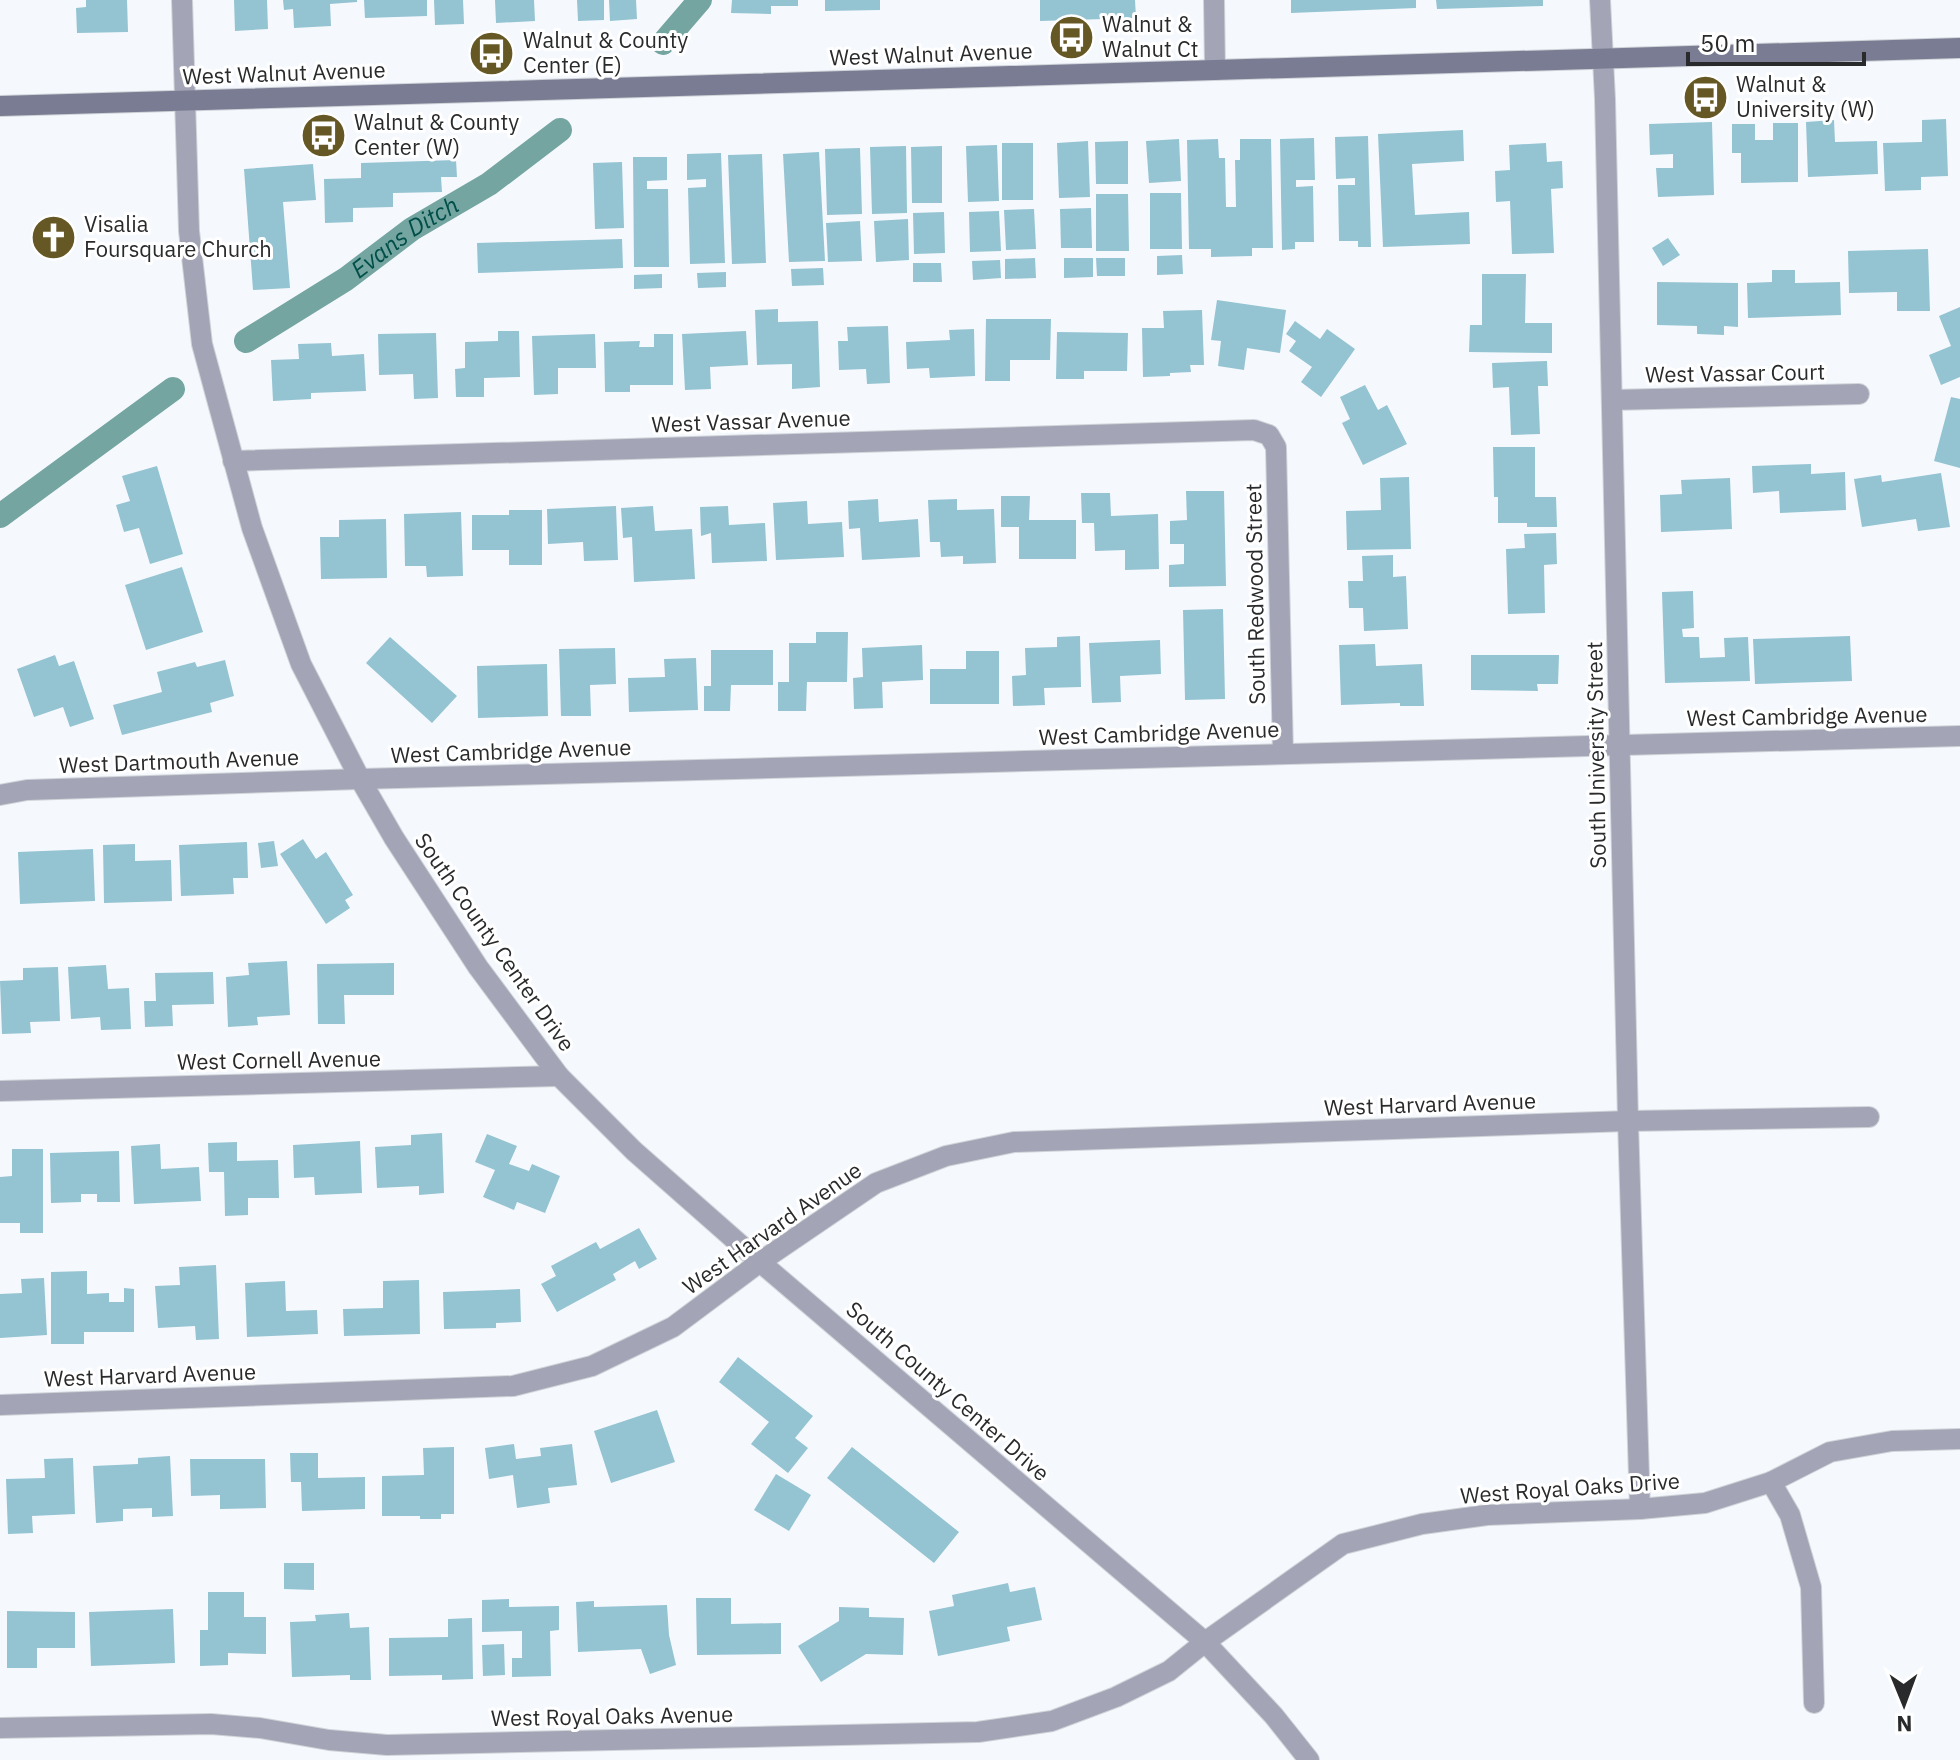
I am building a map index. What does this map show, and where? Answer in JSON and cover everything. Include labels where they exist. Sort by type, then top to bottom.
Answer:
[{"type":"main road","name":"West Walnut Avenue","points":[[0,106],[1960,48]]},
{"type":"street","name":"South County Center Drive","points":[[182,0],[189,231],[202,344],[252,528],[301,664],[394,838],[478,967],[559,1076],[634,1151],[760,1262],[1205,1642],[1274,1716],[1309,1760]]},
{"type":"street","points":[[1214,0],[1215,70]]},
{"type":"street","name":"South University Street","points":[[1600,0],[1640,1509]]},
{"type":"street","name":"West Vassar Court","points":[[1612,400],[1859,394]]},
{"type":"street","name":"West Vassar Avenue","points":[[233,461],[1254,430],[1269,435]]},
{"type":"street","name":"South Redwood Street","points":[[1269,435],[1276,447],[1283,753]]},
{"type":"street","name":"West Cambridge Avenue","points":[[360,779],[1960,736]]},
{"type":"street","name":"West Dartmouth Avenue","points":[[0,795],[27,790],[360,779]]},
{"type":"street","name":"West Cornell Avenue","points":[[0,1091],[559,1076]]},
{"type":"street","name":"West Harvard Avenue","points":[[0,1405],[513,1386],[592,1366],[673,1327],[760,1262],[876,1183],[946,1156],[1014,1142],[1628,1121],[1869,1117]]},
{"type":"street","name":"West Royal Oaks Drive","points":[[1205,1642],[1343,1544],[1422,1524],[1487,1515],[1640,1509],[1705,1503],[1771,1482],[1830,1452],[1892,1441],[1960,1439]]},
{"type":"street","points":[[1771,1482],[1790,1515],[1811,1587],[1814,1703]]},
{"type":"street","name":"West Royal Oaks Avenue","points":[[0,1728],[211,1724],[445,1752],[978,1732],[1052,1721],[1116,1697],[1169,1671],[1205,1642]]},
{"type":"building","points":[[86,0],[127,0],[128,32],[77,33],[76,8],[86,7]]},
{"type":"building","points":[[234,0],[267,0],[268,29],[235,31]]},
{"type":"building","points":[[283,0],[357,2],[330,4],[331,26],[294,28],[293,9],[284,10]]},
{"type":"building","points":[[364,0],[427,0],[427,16],[365,18]]},
{"type":"building","points":[[434,0],[463,0],[464,24],[435,25]]},
{"type":"building","points":[[495,0],[534,0],[535,21],[496,23]]},
{"type":"building","points":[[577,0],[604,0],[604,20],[578,21]]},
{"type":"building","points":[[609,0],[636,0],[637,19],[610,21]]},
{"type":"building","points":[[732,0],[798,0],[798,6],[771,6],[771,14],[731,13]]},
{"type":"building","points":[[825,0],[880,0],[880,10],[825,11]]},
{"type":"building","points":[[1040,0],[1135,0],[1136,18],[1040,21]]},
{"type":"building","points":[[1291,0],[1416,0],[1416,8],[1291,13]]},
{"type":"building","points":[[1436,0],[1543,0],[1543,6],[1437,9]]},
{"type":"building","points":[[1946,119],[1948,176],[1921,177],[1921,190],[1885,191],[1883,143],[1922,142],[1922,120]]},
{"type":"building","points":[[1834,120],[1835,142],[1877,141],[1878,174],[1808,177],[1806,122]]},
{"type":"building","points":[[1712,122],[1714,195],[1658,197],[1656,168],[1673,168],[1673,154],[1650,155],[1649,124]]},
{"type":"building","points":[[1773,123],[1798,123],[1798,182],[1741,183],[1741,153],[1732,153],[1732,124],[1755,124],[1755,140],[1773,140]]},
{"type":"building","points":[[1463,130],[1464,161],[1412,164],[1415,215],[1469,212],[1470,244],[1383,247],[1378,134]]},
{"type":"building","points":[[1368,136],[1371,247],[1358,247],[1358,241],[1339,241],[1338,185],[1355,185],[1355,178],[1336,179],[1335,137]]},
{"type":"building","points":[[1314,138],[1315,180],[1296,180],[1296,187],[1313,186],[1314,242],[1295,242],[1295,249],[1282,250],[1280,139]]},
{"type":"building","points":[[1179,139],[1181,181],[1149,183],[1146,141]]},
{"type":"building","points":[[1218,139],[1219,158],[1225,158],[1226,207],[1236,207],[1235,160],[1240,160],[1240,139],[1271,139],[1273,248],[1252,248],[1252,256],[1211,257],[1211,249],[1189,249],[1187,140]]},
{"type":"building","points":[[1088,141],[1090,197],[1059,198],[1057,143]]},
{"type":"building","points":[[1128,141],[1128,184],[1096,184],[1095,142]]},
{"type":"building","points":[[1002,143],[1033,143],[1033,200],[1002,200]]},
{"type":"building","points":[[1546,143],[1547,162],[1562,161],[1563,188],[1551,189],[1554,253],[1512,254],[1510,201],[1496,202],[1495,171],[1510,170],[1509,145]]},
{"type":"building","points":[[997,145],[999,201],[968,202],[966,146]]},
{"type":"building","points":[[906,146],[907,213],[872,214],[870,147]]},
{"type":"building","points":[[942,146],[942,203],[912,203],[911,147]]},
{"type":"building","points":[[860,148],[862,214],[827,215],[825,149]]},
{"type":"building","points":[[819,152],[825,261],[789,262],[783,154]]},
{"type":"building","points":[[721,153],[725,263],[690,264],[688,188],[706,187],[706,179],[687,180],[687,154]]},
{"type":"building","points":[[762,154],[766,263],[732,264],[728,155]]},
{"type":"building","points":[[633,157],[667,157],[667,180],[647,181],[647,189],[668,189],[669,267],[634,267]]},
{"type":"building","points":[[456,160],[457,177],[441,177],[442,192],[393,193],[393,207],[353,208],[353,222],[325,223],[324,179],[361,178],[361,163]]},
{"type":"building","points":[[622,162],[624,228],[595,229],[593,163]]},
{"type":"building","points":[[313,164],[316,200],[283,202],[290,288],[253,290],[244,169]]},
{"type":"building","points":[[1150,193],[1181,193],[1182,249],[1150,249]]},
{"type":"building","points":[[1096,194],[1128,194],[1129,251],[1096,251]]},
{"type":"building","points":[[1091,208],[1092,248],[1061,248],[1060,209]]},
{"type":"building","points":[[1034,209],[1036,249],[1006,250],[1004,210]]},
{"type":"building","points":[[999,211],[1001,251],[970,252],[969,212]]},
{"type":"building","points":[[944,212],[945,253],[914,254],[913,213]]},
{"type":"building","points":[[908,219],[909,260],[876,262],[874,221]]},
{"type":"building","points":[[860,221],[862,261],[828,262],[826,223]]},
{"type":"building","points":[[1668,238],[1680,255],[1663,266],[1652,248]]},
{"type":"building","points":[[622,239],[623,268],[478,273],[477,243]]},
{"type":"building","points":[[1928,249],[1930,311],[1897,311],[1897,292],[1849,293],[1848,251]]},
{"type":"building","points":[[1182,255],[1183,274],[1157,275],[1157,256]]},
{"type":"building","points":[[1035,258],[1036,278],[1005,279],[1005,259]]},
{"type":"building","points":[[1064,258],[1093,258],[1093,277],[1064,278]]},
{"type":"building","points":[[1096,258],[1125,258],[1125,276],[1097,276]]},
{"type":"building","points":[[1000,260],[1001,278],[973,280],[972,261]]},
{"type":"building","points":[[913,263],[941,263],[942,282],[913,282]]},
{"type":"building","points":[[823,268],[824,285],[792,286],[791,269]]},
{"type":"building","points":[[1772,270],[1795,270],[1795,283],[1840,282],[1841,315],[1748,318],[1747,283],[1772,282]]},
{"type":"building","points":[[726,272],[726,287],[698,288],[697,273]]},
{"type":"building","points":[[662,274],[662,288],[634,289],[634,275]]},
{"type":"building","points":[[1482,274],[1526,274],[1525,323],[1552,323],[1552,353],[1469,352],[1470,325],[1482,325]]},
{"type":"building","points":[[1657,282],[1738,283],[1738,327],[1724,326],[1724,335],[1697,334],[1697,326],[1657,325]]},
{"type":"building","points":[[1217,300],[1286,310],[1280,353],[1247,348],[1244,370],[1218,366],[1221,341],[1211,340]]},
{"type":"building","points":[[1960,307],[1960,377],[1941,385],[1929,355],[1951,346],[1939,316]]},
{"type":"building","points":[[778,309],[778,322],[818,321],[820,387],[792,389],[792,364],[757,365],[755,310]]},
{"type":"building","points":[[1202,310],[1204,365],[1190,365],[1191,372],[1143,377],[1142,328],[1164,328],[1163,311]]},
{"type":"building","points":[[986,319],[1051,319],[1050,360],[1010,360],[1010,381],[985,381]]},
{"type":"building","points":[[1295,321],[1320,339],[1327,329],[1355,349],[1321,397],[1301,382],[1312,367],[1289,351],[1296,341],[1286,334]]},
{"type":"building","points":[[888,326],[890,383],[867,384],[866,369],[839,370],[838,341],[848,341],[847,327]]},
{"type":"building","points":[[974,329],[975,376],[930,378],[929,368],[907,369],[906,342],[950,340],[949,330]]},
{"type":"building","points":[[498,331],[519,331],[520,377],[484,378],[484,397],[456,397],[455,369],[465,368],[465,342],[498,341]]},
{"type":"building","points":[[746,331],[748,365],[710,367],[711,389],[685,390],[682,334]]},
{"type":"building","points":[[1057,332],[1128,333],[1127,371],[1084,371],[1084,379],[1056,379]]},
{"type":"building","points":[[436,333],[438,398],[414,399],[413,374],[379,375],[378,334]]},
{"type":"building","points":[[595,334],[596,368],[558,368],[558,394],[534,395],[532,336]]},
{"type":"building","points":[[654,334],[673,334],[673,385],[630,385],[630,392],[605,392],[604,342],[640,341],[639,347],[654,347]]},
{"type":"building","points":[[331,343],[332,356],[364,354],[366,391],[311,393],[311,399],[273,401],[271,360],[299,359],[298,344]]},
{"type":"building","points":[[1547,361],[1548,386],[1538,386],[1540,434],[1511,435],[1509,387],[1493,388],[1492,363]]},
{"type":"building","points":[[1365,385],[1378,410],[1387,405],[1407,444],[1363,465],[1342,423],[1350,419],[1340,397]]},
{"type":"building","points":[[1951,397],[1960,399],[1960,468],[1934,461]]},
{"type":"building","points":[[1493,447],[1535,447],[1535,497],[1556,497],[1557,527],[1498,523]]},
{"type":"building","points":[[1811,464],[1811,474],[1845,472],[1846,510],[1780,513],[1779,491],[1753,493],[1752,466]]},
{"type":"building","points":[[157,466],[183,554],[150,564],[139,528],[124,532],[116,505],[130,501],[122,476]]},
{"type":"building","points":[[1941,473],[1950,527],[1918,531],[1916,519],[1862,527],[1854,479],[1881,475],[1882,482]]},
{"type":"building","points":[[1409,477],[1411,549],[1347,550],[1346,511],[1381,510],[1380,478]]},
{"type":"building","points":[[1730,478],[1732,529],[1661,532],[1660,495],[1682,494],[1681,480]]},
{"type":"building","points":[[1186,491],[1224,491],[1226,586],[1169,587],[1169,565],[1184,564],[1184,544],[1170,544],[1170,521],[1187,520]]},
{"type":"building","points":[[1081,493],[1110,493],[1111,516],[1158,514],[1159,569],[1125,570],[1125,550],[1095,551],[1094,523],[1082,523]]},
{"type":"building","points":[[1001,496],[1030,496],[1029,520],[1076,520],[1076,559],[1019,559],[1019,527],[1001,527]]},
{"type":"building","points":[[878,499],[879,522],[918,519],[920,557],[862,560],[860,528],[849,529],[848,501]]},
{"type":"building","points":[[957,499],[957,510],[994,509],[996,563],[963,564],[963,556],[941,557],[940,542],[930,542],[928,500]]},
{"type":"building","points":[[807,501],[808,524],[842,522],[844,557],[776,560],[773,503]]},
{"type":"building","points":[[616,506],[618,560],[584,561],[583,542],[548,544],[547,509]]},
{"type":"building","points":[[653,506],[655,531],[692,529],[695,579],[634,582],[632,537],[623,538],[621,508]]},
{"type":"building","points":[[728,506],[729,525],[765,523],[767,561],[712,563],[711,533],[701,536],[700,507]]},
{"type":"building","points":[[509,510],[542,510],[542,565],[509,565],[509,550],[472,550],[472,515],[509,515]]},
{"type":"building","points":[[461,512],[463,576],[427,577],[426,566],[405,566],[404,514]]},
{"type":"building","points":[[386,519],[387,578],[321,579],[320,537],[339,537],[339,520]]},
{"type":"building","points":[[1556,533],[1557,564],[1544,565],[1545,613],[1508,614],[1506,549],[1525,548],[1524,534]]},
{"type":"building","points":[[1393,555],[1393,577],[1406,576],[1408,629],[1364,631],[1363,608],[1349,608],[1348,581],[1363,581],[1362,556]]},
{"type":"building","points":[[182,567],[203,632],[146,650],[125,585]]},
{"type":"building","points":[[1693,591],[1694,628],[1682,629],[1683,637],[1699,637],[1700,658],[1725,657],[1724,638],[1748,637],[1750,681],[1665,683],[1662,592]]},
{"type":"building","points":[[1223,609],[1225,699],[1185,700],[1183,610]]},
{"type":"building","points":[[816,632],[848,632],[847,682],[807,682],[806,711],[778,711],[778,682],[789,682],[789,643],[816,643]]},
{"type":"building","points":[[1080,636],[1081,687],[1044,688],[1045,705],[1013,706],[1012,676],[1026,675],[1025,648],[1057,647],[1057,637]]},
{"type":"building","points":[[1850,636],[1852,681],[1755,684],[1753,639]]},
{"type":"building","points":[[390,637],[457,696],[432,723],[366,663]]},
{"type":"building","points":[[1160,640],[1161,674],[1120,676],[1121,702],[1092,703],[1089,643]]},
{"type":"building","points":[[1375,644],[1376,666],[1422,664],[1424,706],[1400,706],[1400,703],[1341,705],[1339,645]]},
{"type":"building","points":[[922,645],[923,680],[882,682],[883,708],[854,709],[853,678],[863,677],[862,648]]},
{"type":"building","points":[[615,648],[616,684],[590,685],[591,716],[561,716],[559,649]]},
{"type":"building","points":[[711,650],[773,650],[773,685],[731,685],[730,711],[704,711],[704,686],[711,686]]},
{"type":"building","points":[[966,651],[999,651],[999,704],[930,704],[930,669],[966,669]]},
{"type":"building","points":[[55,655],[59,666],[74,661],[94,719],[70,727],[63,707],[34,717],[17,669]]},
{"type":"building","points":[[1471,655],[1559,655],[1558,684],[1537,684],[1538,691],[1471,690]]},
{"type":"building","points":[[696,658],[698,710],[629,712],[628,678],[665,677],[664,659]]},
{"type":"building","points":[[225,660],[234,696],[210,703],[212,712],[122,735],[113,705],[162,692],[157,672],[195,662],[197,667]]},
{"type":"building","points":[[547,664],[548,716],[478,718],[477,666]]},
{"type":"building","points":[[303,839],[316,859],[326,852],[353,895],[345,900],[350,908],[326,924],[280,854]]},
{"type":"building","points":[[274,841],[278,866],[261,868],[258,843]]},
{"type":"building","points":[[247,842],[248,878],[233,878],[234,894],[181,896],[179,845]]},
{"type":"building","points":[[135,844],[135,861],[171,860],[172,901],[104,903],[103,845]]},
{"type":"building","points":[[93,849],[95,901],[20,904],[18,852]]},
{"type":"building","points":[[287,961],[290,1015],[257,1017],[258,1025],[228,1027],[226,977],[249,975],[248,963]]},
{"type":"building","points":[[394,963],[394,995],[344,995],[345,1024],[318,1024],[317,964]]},
{"type":"building","points":[[106,965],[108,989],[129,988],[131,1029],[101,1030],[100,1017],[71,1019],[68,967]]},
{"type":"building","points":[[58,967],[60,1021],[30,1022],[31,1033],[2,1034],[0,981],[23,980],[23,968]]},
{"type":"building","points":[[213,972],[214,1004],[172,1005],[173,1026],[145,1027],[144,1001],[156,1001],[155,973]]},
{"type":"building","points":[[442,1133],[444,1193],[419,1195],[419,1186],[377,1188],[375,1147],[411,1145],[411,1135]]},
{"type":"building","points":[[487,1134],[517,1146],[509,1164],[529,1171],[532,1164],[560,1176],[545,1213],[517,1202],[514,1210],[483,1197],[495,1170],[475,1162]]},
{"type":"building","points":[[360,1141],[362,1193],[315,1195],[314,1177],[294,1178],[293,1145]]},
{"type":"building","points":[[237,1142],[237,1161],[278,1160],[279,1198],[248,1198],[248,1215],[225,1216],[224,1172],[209,1172],[208,1143]]},
{"type":"building","points":[[160,1144],[161,1169],[199,1167],[201,1201],[134,1204],[131,1146]]},
{"type":"building","points":[[12,1149],[43,1149],[43,1233],[20,1233],[20,1223],[0,1223],[0,1177],[12,1176]]},
{"type":"building","points":[[119,1151],[120,1202],[97,1202],[97,1194],[81,1194],[81,1202],[51,1203],[50,1153]]},
{"type":"building","points":[[639,1228],[657,1259],[639,1269],[635,1261],[613,1274],[616,1280],[557,1312],[541,1284],[556,1276],[551,1266],[596,1242],[600,1249]]},
{"type":"building","points":[[216,1265],[219,1339],[196,1340],[195,1326],[158,1328],[155,1286],[180,1285],[179,1267]]},
{"type":"building","points":[[87,1271],[87,1294],[109,1293],[109,1302],[124,1302],[124,1288],[134,1289],[134,1332],[84,1332],[84,1344],[51,1344],[51,1272]]},
{"type":"building","points":[[44,1278],[47,1335],[0,1338],[0,1294],[22,1293],[21,1279]]},
{"type":"building","points":[[419,1280],[420,1334],[344,1336],[343,1309],[383,1308],[383,1281]]},
{"type":"building","points":[[285,1281],[286,1311],[317,1310],[318,1334],[247,1337],[245,1283]]},
{"type":"building","points":[[520,1289],[521,1322],[496,1323],[496,1328],[444,1329],[443,1292]]},
{"type":"building","points":[[738,1357],[813,1416],[795,1438],[808,1448],[788,1473],[751,1444],[769,1422],[719,1382]]},
{"type":"building","points":[[657,1410],[675,1462],[611,1483],[594,1431]]},
{"type":"building","points":[[514,1444],[516,1459],[541,1456],[540,1448],[572,1444],[577,1485],[548,1488],[550,1503],[517,1508],[513,1475],[489,1479],[485,1448]]},
{"type":"building","points":[[454,1447],[454,1514],[441,1514],[441,1519],[382,1516],[382,1476],[424,1475],[423,1448]]},
{"type":"building","points":[[852,1447],[959,1532],[934,1563],[827,1478]]},
{"type":"building","points":[[290,1453],[318,1453],[318,1478],[365,1477],[365,1509],[302,1511],[301,1482],[291,1482]]},
{"type":"building","points":[[170,1456],[173,1516],[152,1517],[152,1508],[123,1509],[123,1521],[96,1523],[93,1466],[138,1464],[138,1458]]},
{"type":"building","points":[[73,1458],[75,1514],[32,1516],[33,1533],[8,1534],[6,1479],[45,1478],[44,1459]]},
{"type":"building","points":[[190,1459],[265,1459],[266,1508],[220,1509],[220,1495],[191,1496]]},
{"type":"building","points":[[776,1474],[811,1495],[789,1531],[754,1510]]},
{"type":"building","points":[[284,1563],[314,1563],[314,1590],[284,1589]]},
{"type":"building","points":[[1008,1583],[1010,1592],[1035,1587],[1042,1620],[1007,1627],[1010,1641],[938,1656],[929,1611],[954,1606],[952,1595]]},
{"type":"building","points":[[208,1592],[244,1592],[244,1617],[266,1617],[266,1654],[228,1653],[228,1665],[200,1666],[200,1630],[208,1630]]},
{"type":"building","points":[[696,1598],[731,1598],[731,1624],[781,1623],[781,1654],[697,1655]]},
{"type":"building","points":[[509,1599],[509,1607],[559,1606],[559,1630],[550,1631],[551,1676],[512,1677],[512,1658],[522,1658],[522,1631],[482,1632],[482,1600]]},
{"type":"building","points":[[594,1601],[594,1607],[667,1605],[669,1635],[676,1665],[650,1674],[641,1649],[578,1652],[576,1602]]},
{"type":"building","points":[[839,1607],[869,1608],[869,1617],[904,1618],[903,1655],[866,1654],[821,1682],[798,1646],[839,1621]]},
{"type":"building","points":[[173,1609],[175,1663],[91,1666],[89,1612]]},
{"type":"building","points":[[7,1611],[75,1612],[75,1648],[37,1648],[37,1668],[7,1668]]},
{"type":"building","points":[[349,1613],[350,1628],[369,1627],[371,1680],[350,1680],[350,1675],[292,1677],[290,1622],[316,1621],[315,1615]]},
{"type":"building","points":[[472,1618],[473,1679],[442,1680],[442,1675],[389,1676],[389,1638],[448,1637],[448,1619]]},
{"type":"building","points":[[504,1644],[505,1675],[483,1676],[482,1645]]},
{"type":"waterway","name":"Evans Ditch","points":[[663,43],[700,0]]},
{"type":"waterway","name":"Evans Ditch","points":[[246,341],[346,279],[412,229],[489,184],[560,130]]},
{"type":"waterway","name":"Evans Ditch","points":[[0,516],[173,389]]},
{"type":"place","name":"Walnut & Walnut Ct","points":[[1071,37]]},
{"type":"place","name":"Walnut & County Center (E)","points":[[492,53]]},
{"type":"place","name":"Walnut & University (W)","points":[[1705,97]]},
{"type":"place","name":"Walnut & County Center (W)","points":[[323,135]]},
{"type":"place","name":"Visalia Foursquare Church","points":[[53,237]]}]
